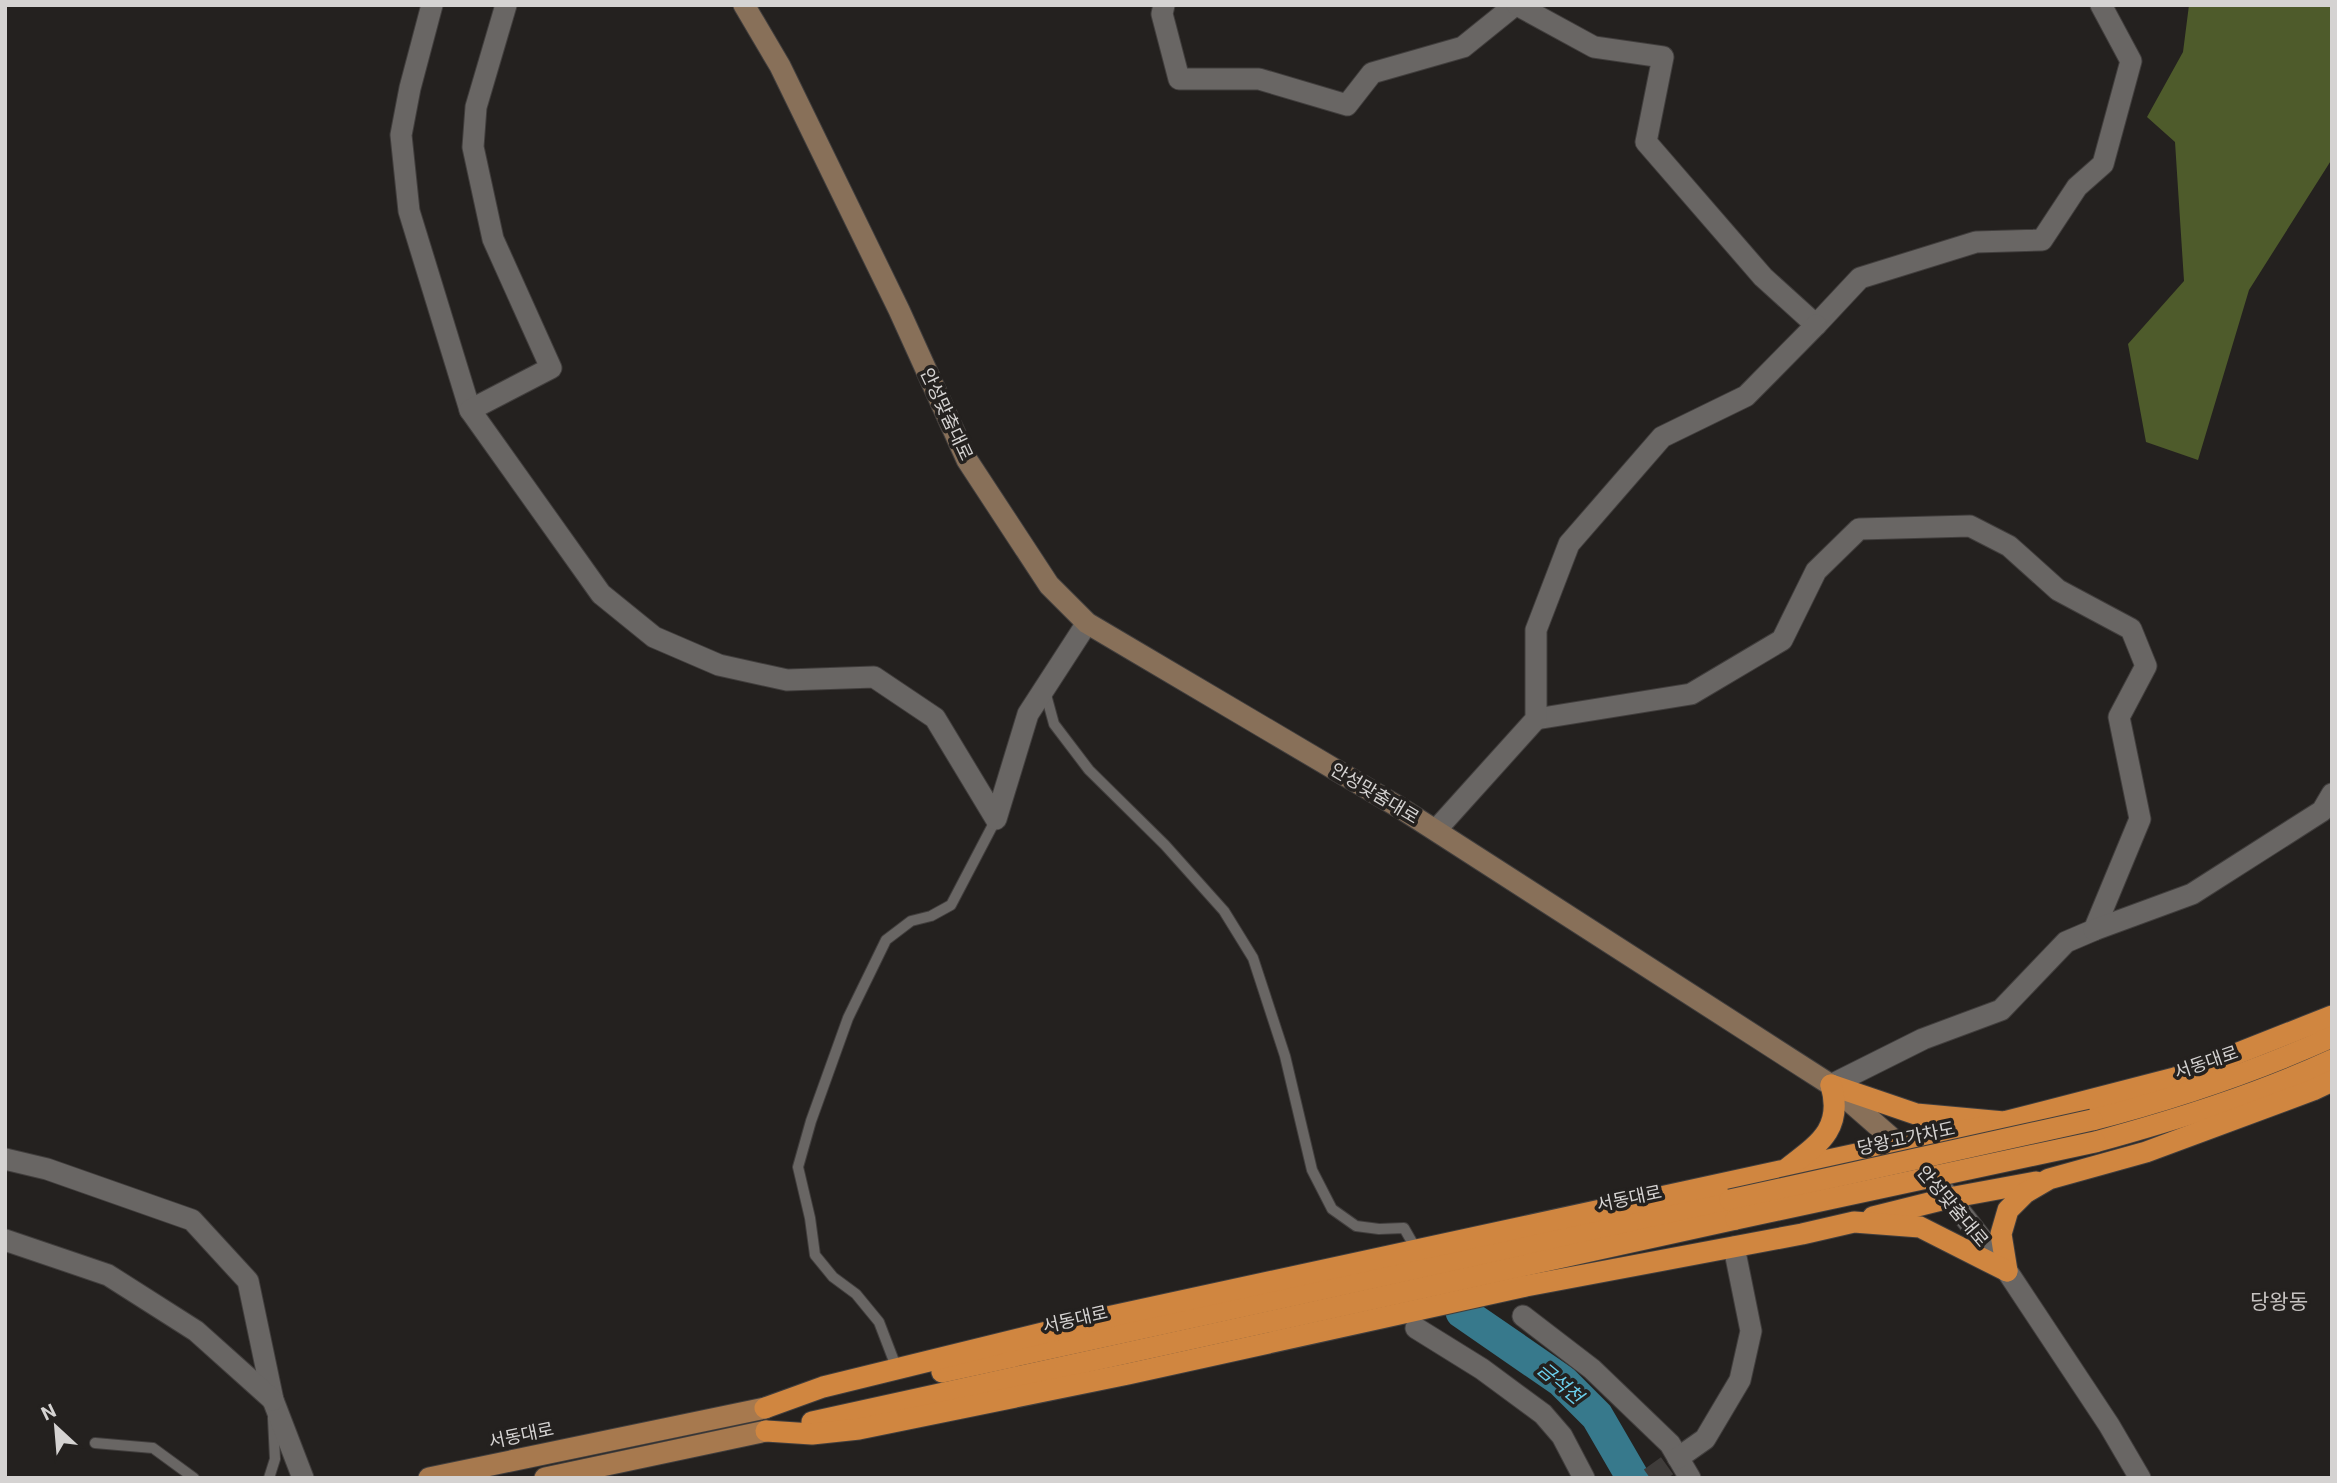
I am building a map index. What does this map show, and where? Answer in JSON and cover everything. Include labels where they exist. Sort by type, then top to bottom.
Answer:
[{"type":"highway","points":[[765,1408],[822,1387],[1112,1316],[2004,1122],[2175,1078],[2332,1016]]},
{"type":"highway","name":"서동대로","points":[[2094,1131],[2153,1105],[2232,1078],[2332,1037]]},
{"type":"highway","points":[[766,1431],[1733,1210],[2094,1131],[2153,1126],[2231,1100],[2332,1060]]},
{"type":"highway","points":[[766,1431],[812,1434],[859,1429],[1128,1374],[1526,1286],[1854,1222],[1943,1190],[2049,1179],[2146,1152],[2332,1081]]},
{"type":"highway","points":[[1785,1170],[1829,1132],[1835,1100],[1831,1086]]},
{"type":"highway","points":[[1831,1086],[1916,1114],[2004,1122]]},
{"type":"highway","points":[[2007,1271],[2001,1234],[2008,1210],[2025,1193],[2049,1179]]},
{"type":"highway","name":"서동대로","points":[[765,1408],[1733,1210]]},
{"type":"highway","points":[[1854,1222],[1920,1227],[2007,1271]]},
{"type":"main road","name":"서동대로","points":[[429,1478],[765,1408]]},
{"type":"main road","points":[[545,1478],[766,1431]]},
{"type":"street","points":[[432,5],[410,88],[401,135],[409,211],[470,410],[601,594],[654,637],[719,666],[787,680],[874,677],[935,718],[996,819]]},
{"type":"street","points":[[470,410],[551,368],[493,239],[473,147],[476,107],[506,5]]},
{"type":"street","name":"안성맞춤대로","points":[[744,5],[786,79],[899,310],[967,460],[1049,585],[1087,623],[1436,830],[1831,1086],[1902,1146],[1943,1190],[2007,1271],[2109,1425],[2140,1478]]},
{"type":"street","points":[[1164,5],[1163,14],[1179,79],[1259,79],[1347,105],[1372,73],[1463,47],[1516,5],[1594,47],[1663,57],[1646,142],[1763,277],[1816,325]]},
{"type":"street","points":[[1536,719],[1536,630],[1569,544],[1662,437],[1746,396],[1860,278],[1976,242],[2042,240],[2077,187],[2103,164],[2131,61],[2101,5]]},
{"type":"street","points":[[1436,830],[1536,719],[1691,694],[1782,640],[1816,570],[1858,529],[1970,526],[2009,546],[2058,590],[2131,629],[2146,666],[2119,717],[2140,819],[2094,930]]},
{"type":"street","points":[[996,819],[1028,714],[1087,623]]},
{"type":"street","points":[[1831,1086],[1923,1039],[2001,1010],[2066,942],[2192,894],[2322,811],[2332,794]]},
{"type":"street","points":[[5,1159],[47,1169],[192,1220],[248,1281],[273,1400],[303,1478]]},
{"type":"street","points":[[5,1240],[108,1275],[196,1332],[273,1400]]},
{"type":"street","points":[[1678,1458],[1705,1440],[1740,1381],[1751,1331],[1734,1247]]},
{"type":"street","points":[[1523,1315],[1592,1369],[1670,1444],[1690,1478]]},
{"type":"street","points":[[1416,1328],[1482,1369],[1542,1414],[1562,1436],[1584,1478]]},
{"type":"lane","points":[[1045,688],[1054,724],[1089,770],[1165,845],[1224,911],[1253,958],[1285,1056],[1312,1170],[1332,1209],[1356,1226],[1404,1228],[1416,1249]]},
{"type":"lane","points":[[897,1369],[879,1322],[856,1294],[833,1277],[815,1255],[810,1218],[798,1167],[811,1121],[848,1018],[886,940],[911,921],[931,916],[951,905],[996,819]]},
{"type":"lane","points":[[269,1478],[275,1459],[273,1400]]},
{"type":"lane","points":[[95,1443],[153,1448],[194,1478]]},
{"type":"green space","points":[[2189,5],[2332,5],[2332,159],[2249,290],[2198,460],[2146,442],[2128,344],[2184,281],[2175,142],[2147,117],[2183,52]]},
{"type":"waterway","name":"금석천","points":[[1462,1312],[1562,1381],[1597,1416],[1633,1478]]},
{"type":"tunnel","points":[[1650,1478],[1678,1458]]},
{"type":"district","name":"당왕동","points":[[2279,1302]]}]
